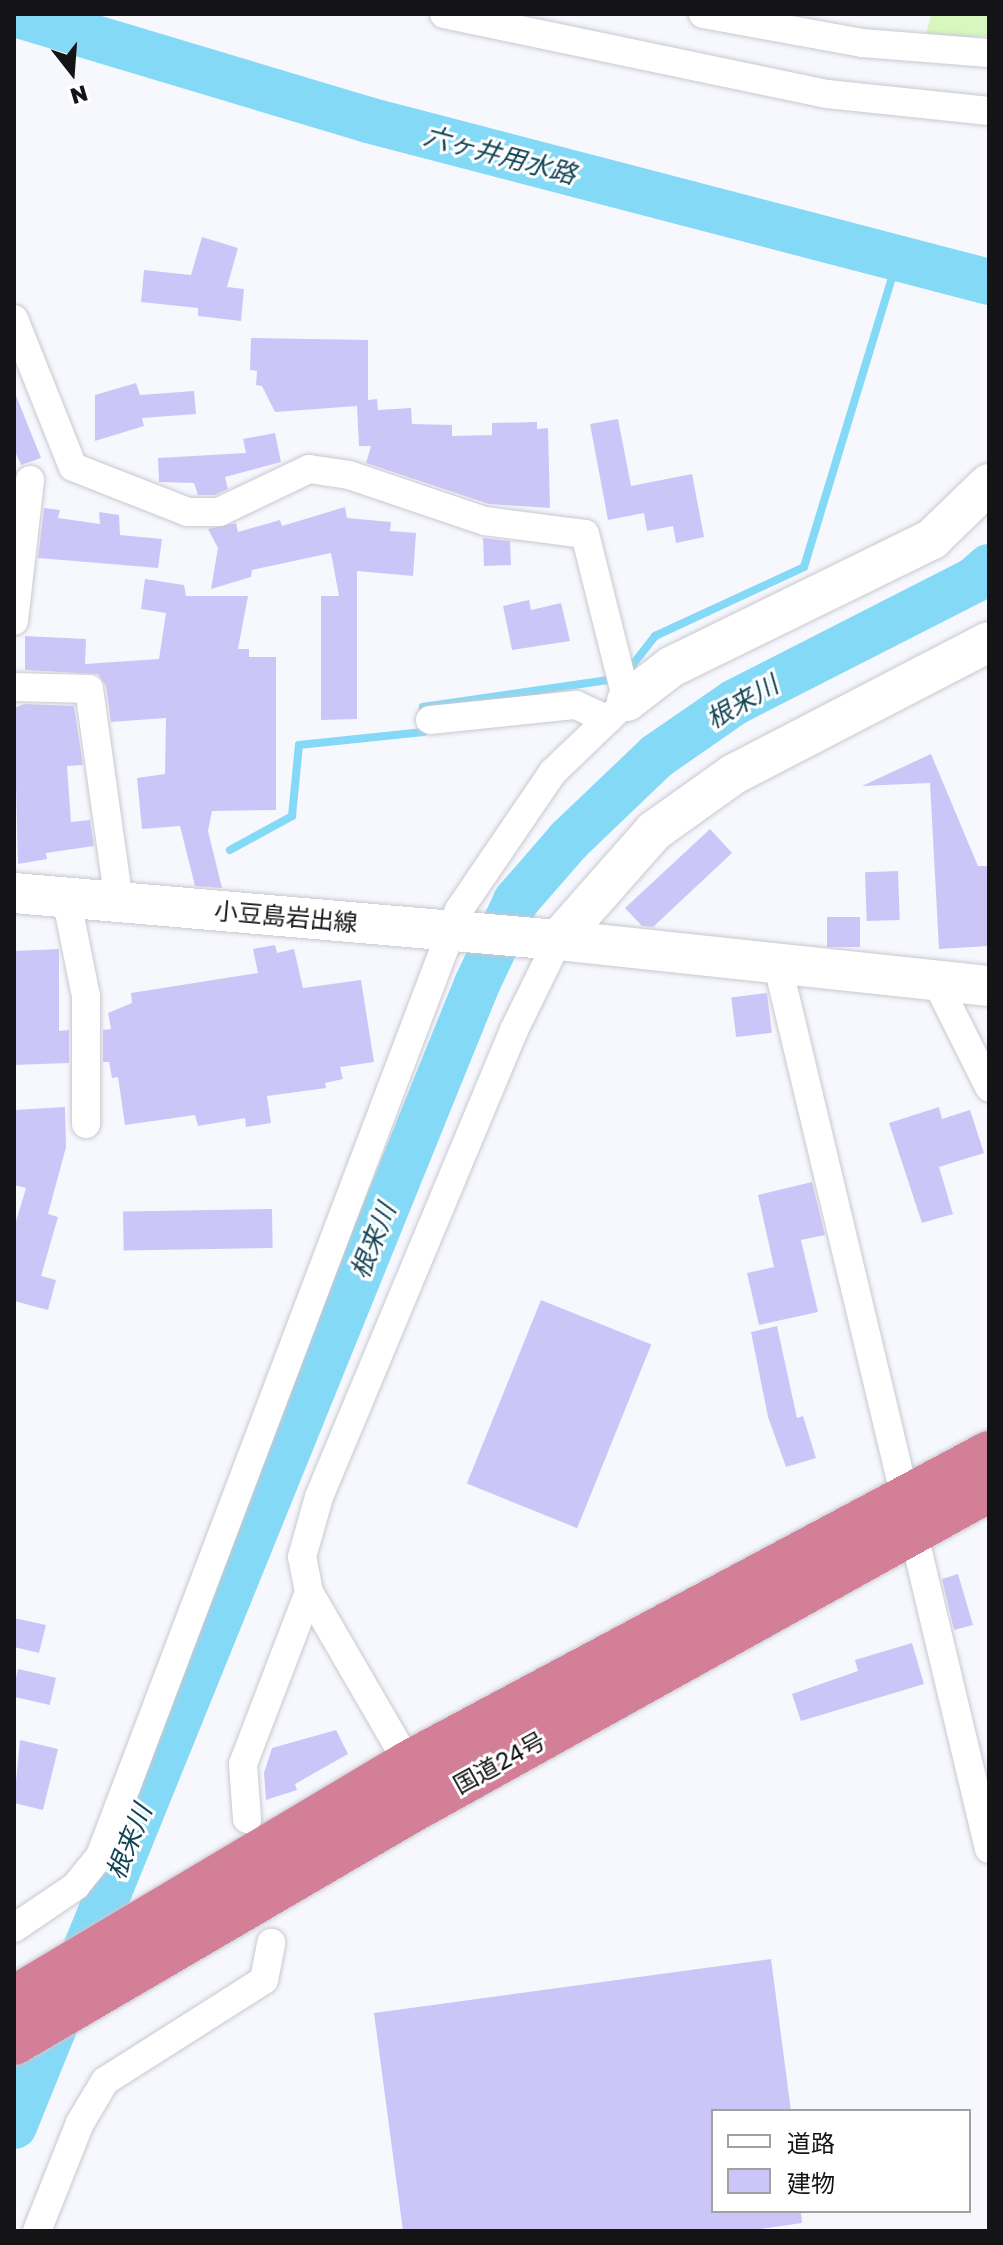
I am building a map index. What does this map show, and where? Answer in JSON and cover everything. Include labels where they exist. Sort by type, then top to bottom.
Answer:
[{"type":"highway","name":"国道24号","points":[[27,2013],[129,1976],[905,1514],[989,1453]]},
{"type":"highway","name":"国道24号","points":[[27,2013],[153,1919],[408,1763],[905,1514],[989,1490]]},
{"type":"main road","points":[[617,710],[671,667],[932,539],[989,484]]},
{"type":"main road","points":[[545,939],[654,831],[734,774],[989,642]]},
{"type":"main road","name":"小豆島岩出線","points":[[15,890],[545,939],[989,986]]},
{"type":"street","points":[[444,14],[827,94],[989,111]]},
{"type":"street","points":[[703,14],[862,43],[989,53]]},
{"type":"street","points":[[14,319],[73,467],[188,512],[219,512],[309,469],[349,475],[485,521],[585,534],[617,710]]},
{"type":"street","points":[[14,621],[30,480]]},
{"type":"street","points":[[14,687],[89,689],[119,902]]},
{"type":"street","points":[[430,720],[576,705],[617,710]]},
{"type":"street","points":[[14,1928],[76,1886],[100,1856],[460,931],[459,910],[553,772],[617,710]]},
{"type":"street","points":[[66,897],[86,996],[86,1124]]},
{"type":"street","points":[[408,1763],[309,1592],[302,1557],[319,1497],[514,1030],[545,939]]},
{"type":"street","points":[[778,966],[871,1343],[905,1514],[989,1849]]},
{"type":"street","points":[[936,981],[989,1087]]},
{"type":"street","points":[[247,1819],[243,1764],[309,1592]]},
{"type":"street","points":[[37,2231],[80,2123],[105,2081],[264,1980],[271,1943]]},
{"type":"green space","points":[[931,14],[989,14],[989,36],[925,38]]},
{"type":"building","points":[[202,237],[238,248],[227,287],[244,289],[241,321],[198,316],[198,308],[141,302],[144,270],[191,275]]},
{"type":"building","points":[[251,338],[368,340],[368,400],[377,399],[378,410],[411,408],[412,424],[452,425],[452,436],[492,435],[492,423],[537,422],[537,429],[548,428],[550,508],[489,504],[366,463],[371,446],[359,446],[357,406],[275,412],[262,386],[256,385],[257,371],[250,370]]},
{"type":"building","points":[[136,383],[140,395],[194,391],[196,414],[142,418],[144,426],[95,441],[95,395]]},
{"type":"building","points":[[15,393],[41,458],[21,465],[14,449]]},
{"type":"building","points":[[618,419],[631,486],[692,474],[704,537],[676,543],[673,526],[647,531],[644,513],[608,520],[590,424]]},
{"type":"building","points":[[275,433],[281,462],[225,477],[228,489],[215,495],[198,495],[194,483],[159,482],[158,458],[246,453],[243,439]]},
{"type":"building","points":[[345,507],[347,518],[391,522],[390,531],[416,533],[413,576],[357,571],[357,719],[321,720],[321,596],[339,596],[331,553],[252,570],[251,577],[211,589],[218,548],[208,529],[236,523],[238,532],[280,520],[282,526]]},
{"type":"building","points":[[44,508],[60,510],[58,518],[100,524],[99,512],[119,515],[120,535],[162,539],[158,568],[38,558]]},
{"type":"building","points":[[483,538],[510,541],[511,565],[484,566]]},
{"type":"building","points":[[145,579],[184,585],[186,596],[248,596],[238,649],[249,649],[249,657],[276,657],[276,810],[212,811],[208,831],[222,888],[195,886],[180,826],[142,829],[137,778],[165,774],[166,718],[111,722],[106,686],[98,674],[25,670],[25,636],[86,639],[85,664],[159,659],[166,613],[141,609]]},
{"type":"building","points":[[529,600],[531,610],[561,603],[570,641],[512,650],[503,606]]},
{"type":"building","points":[[24,704],[74,706],[83,765],[67,766],[71,822],[90,820],[94,846],[46,853],[47,859],[18,864],[14,708]]},
{"type":"building","points":[[931,754],[978,866],[989,866],[989,946],[939,949],[930,783],[862,786]]},
{"type":"building","points":[[710,829],[732,853],[653,927],[642,926],[625,908]]},
{"type":"building","points":[[898,871],[900,920],[867,921],[865,872]]},
{"type":"building","points":[[827,917],[860,917],[860,947],[827,947]]},
{"type":"building","points":[[275,945],[277,953],[294,949],[303,988],[361,980],[374,1062],[340,1067],[343,1079],[325,1083],[326,1088],[267,1096],[271,1123],[246,1127],[245,1118],[198,1126],[195,1115],[125,1125],[118,1077],[112,1078],[109,1062],[103,1062],[103,1030],[111,1029],[108,1013],[132,1003],[131,993],[258,973],[253,949]]},
{"type":"building","points":[[59,949],[59,1031],[69,1030],[69,1063],[14,1065],[14,951]]},
{"type":"building","points":[[767,993],[772,1033],[736,1037],[731,997]]},
{"type":"building","points":[[65,1107],[66,1147],[48,1214],[58,1217],[41,1276],[56,1280],[48,1310],[14,1301],[14,1228],[26,1188],[14,1185],[14,1110]]},
{"type":"building","points":[[939,1107],[942,1119],[970,1110],[984,1153],[939,1167],[953,1214],[922,1223],[889,1123]]},
{"type":"building","points":[[812,1182],[825,1235],[801,1240],[818,1312],[759,1325],[747,1273],[774,1267],[758,1195]]},
{"type":"building","points":[[272,1209],[273,1248],[124,1251],[123,1212]]},
{"type":"building","points":[[541,1300],[651,1345],[577,1528],[467,1484]]},
{"type":"building","points":[[777,1326],[797,1418],[803,1416],[816,1458],[786,1467],[768,1417],[751,1332]]},
{"type":"building","points":[[958,1574],[973,1625],[954,1630],[942,1579]]},
{"type":"building","points":[[14,1618],[46,1625],[39,1653],[14,1647]]},
{"type":"building","points":[[912,1643],[924,1684],[801,1721],[792,1694],[858,1671],[855,1660]]},
{"type":"building","points":[[18,1669],[56,1678],[50,1705],[14,1697]]},
{"type":"building","points":[[336,1730],[348,1754],[295,1784],[297,1790],[266,1800],[264,1773],[272,1748]]},
{"type":"building","points":[[20,1740],[58,1749],[43,1810],[14,1803]]},
{"type":"building","points":[[771,1959],[791,2109],[711,2109],[711,2213],[801,2213],[802,2223],[746,2231],[403,2231],[374,2013]]},
{"type":"waterway","name":"六ヶ井用水路","points":[[15,14],[368,120],[989,282]]},
{"type":"waterway","points":[[627,672],[655,636],[804,567],[897,260]]},
{"type":"waterway","name":"根来川","points":[[14,2126],[477,984],[516,901],[569,840],[657,756],[735,702],[974,580],[989,567]]},
{"type":"waterway","points":[[230,850],[292,816],[299,745],[423,732],[423,707],[615,679]]}]
